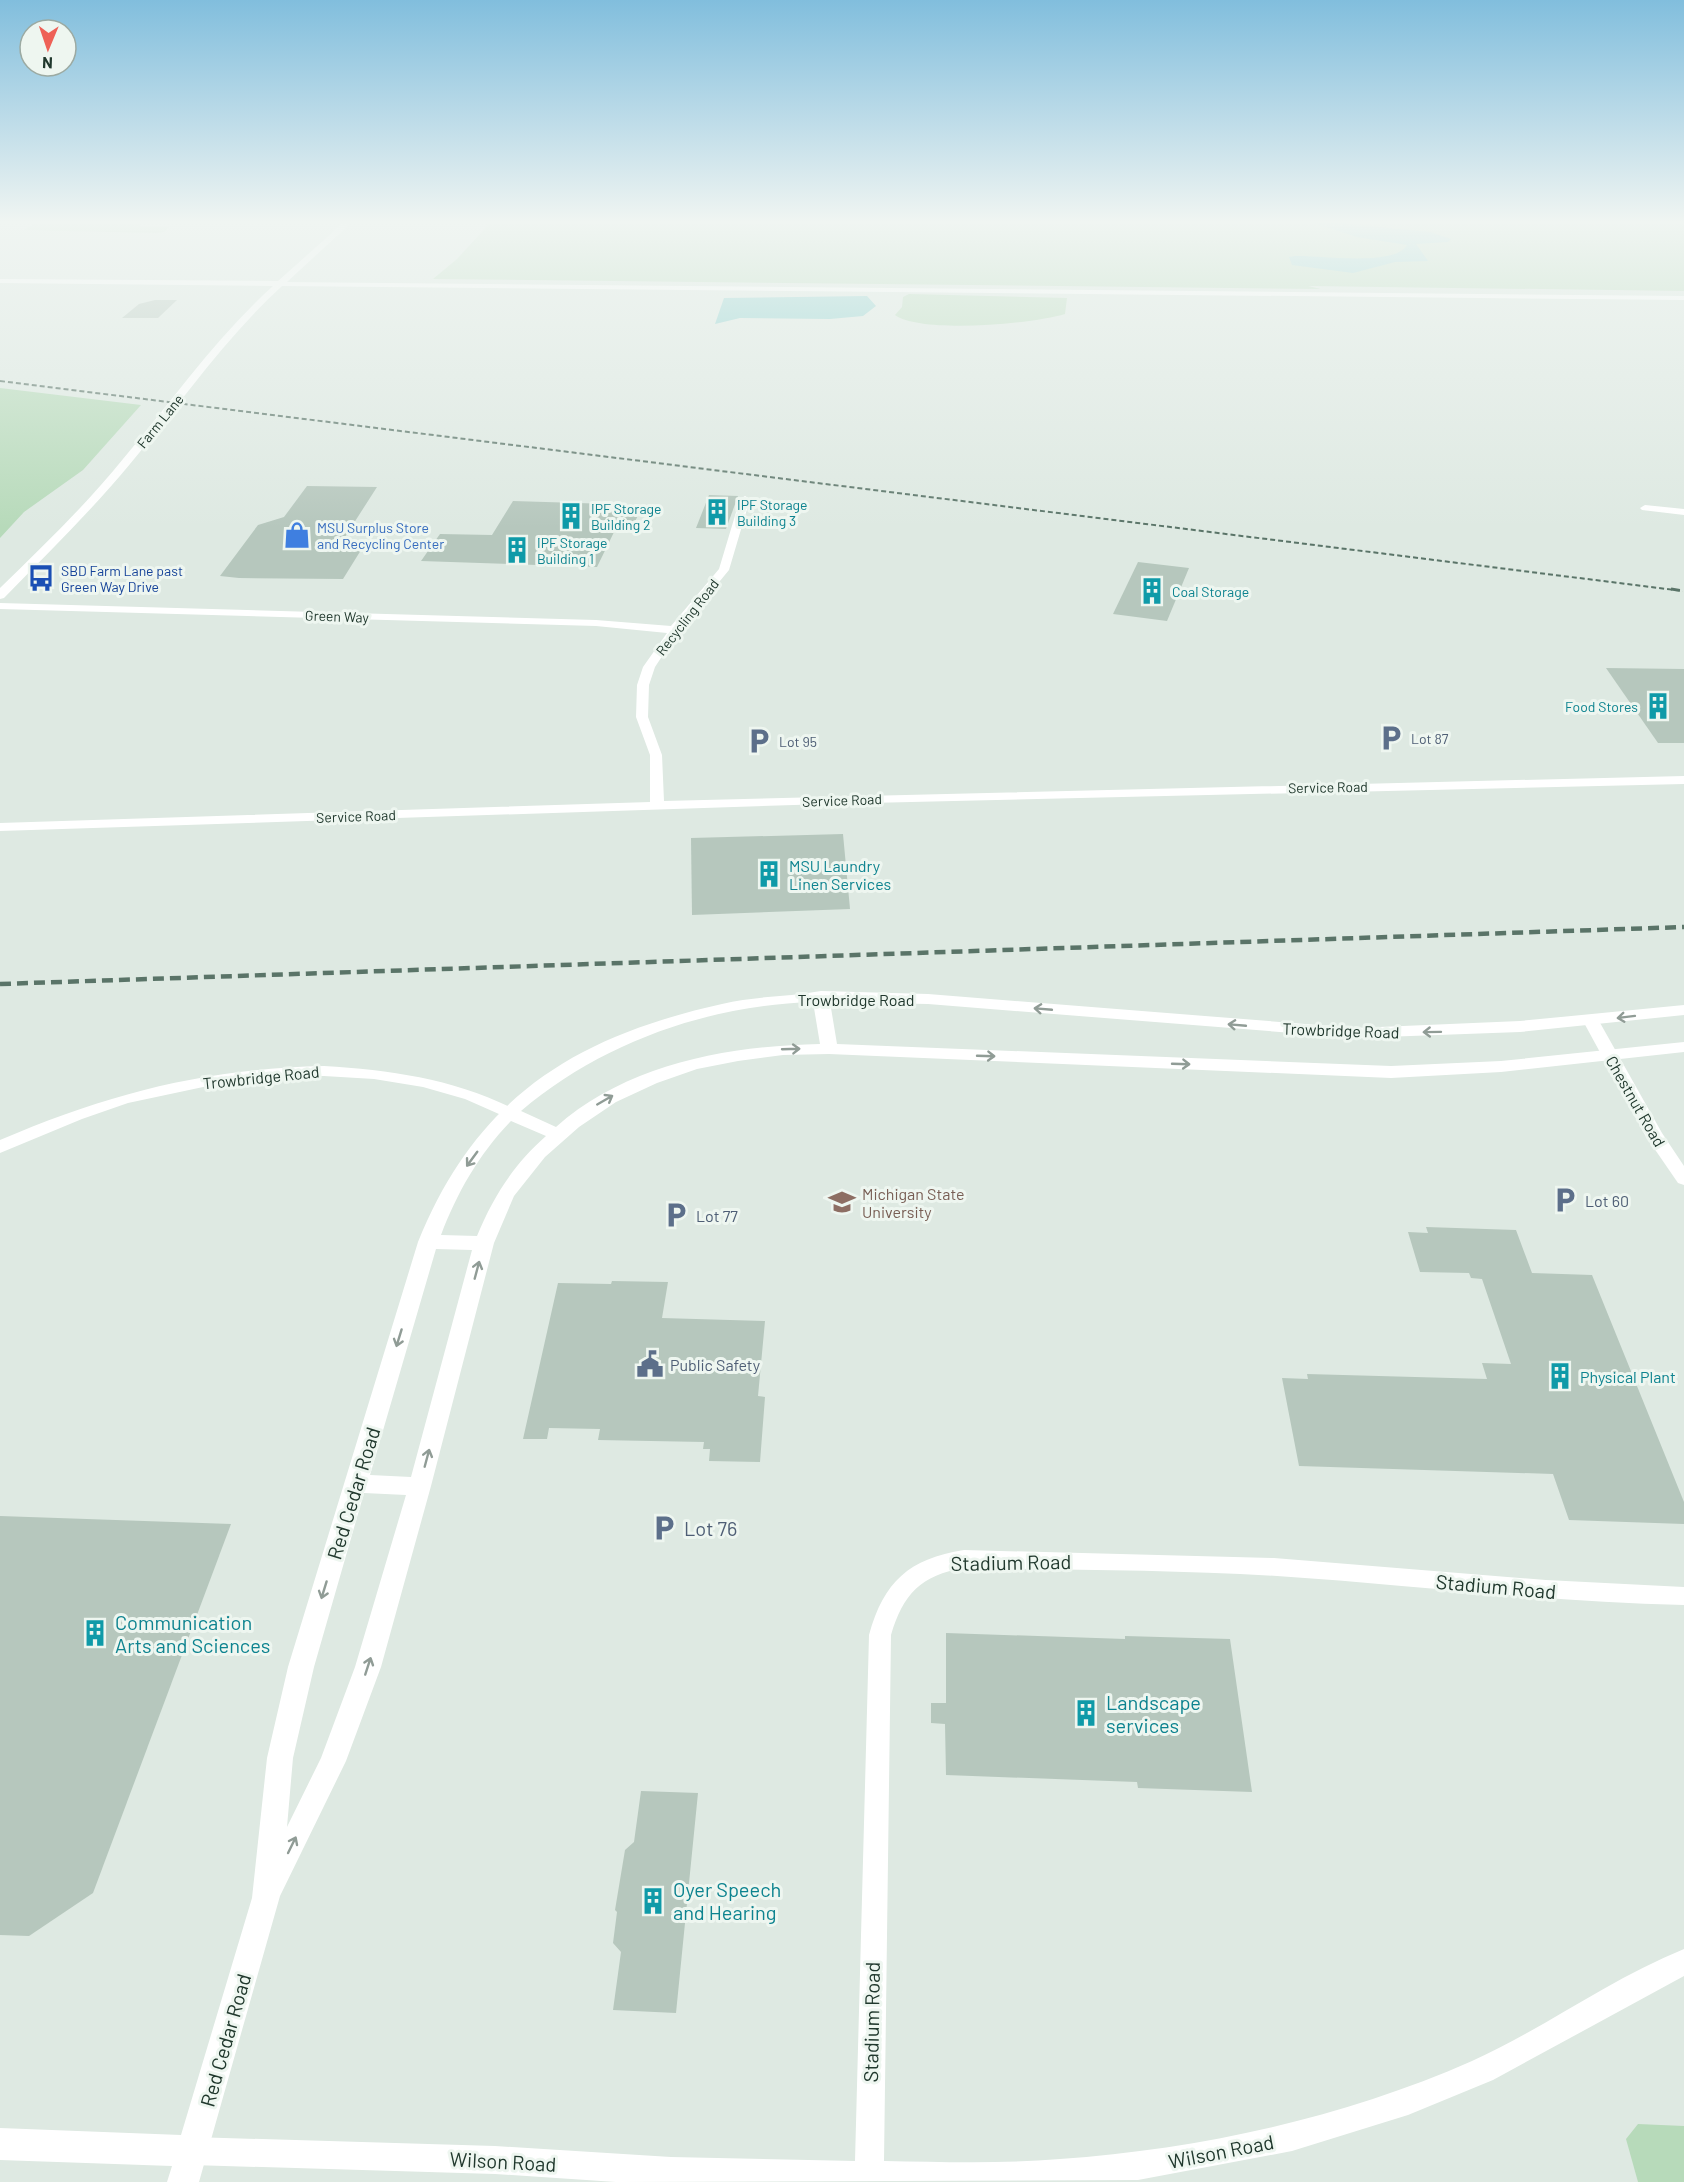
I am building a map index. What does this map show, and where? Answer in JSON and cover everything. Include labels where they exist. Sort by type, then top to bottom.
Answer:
[{"type":"street","name":"Farm Lane","points":[[0,596],[71,524],[124,464],[239,325]]},
{"type":"street","name":"Recycling Road","points":[[657,806],[656,755],[642,717],[643,685],[649,667],[674,630],[724,570],[745,499]]},
{"type":"street","points":[[1645,508],[1684,512]]},
{"type":"street","name":"Green Way","points":[[0,606],[596,623],[674,630]]},
{"type":"street","name":"Service Road","points":[[0,827],[1296,788],[1684,780]]},
{"type":"street","points":[[821,996],[830,1049]]},
{"type":"street","name":"Trowbridge Road","points":[[0,1147],[77,1115],[154,1092],[226,1078],[294,1071],[359,1072],[419,1081],[474,1096],[508,1113],[528,1095],[574,1065],[650,1030],[734,1007],[821,996],[887,997],[1356,1033],[1431,1033],[1503,1029],[1684,1010]]},
{"type":"street","name":"Chestnut Road","points":[[1591,1021],[1654,1135],[1684,1179]]},
{"type":"street","points":[[508,1113],[557,1134],[615,1094],[683,1067],[756,1052],[830,1049],[1391,1072],[1467,1070],[1684,1047]]},
{"type":"street","name":"Red Cedar Road","points":[[266,1898],[280,1758],[300,1667],[428,1242],[452,1187],[508,1113]]},
{"type":"street","name":"Red Cedar Road","points":[[183,2182],[266,1898],[333,1761],[368,1667],[420,1486],[484,1243],[508,1190],[541,1149],[557,1134]]},
{"type":"street","points":[[428,1242],[484,1243]]},
{"type":"street","points":[[356,1484],[420,1486]]},
{"type":"street","name":"Stadium Road","points":[[869,2175],[880,1635],[891,1600],[913,1576],[946,1561],[964,1558],[1318,1570],[1527,1590],[1684,1596]]},
{"type":"street","name":"Wilson Road","points":[[0,2144],[495,2160],[671,2171],[869,2175],[978,2177],[1059,2174],[1138,2166],[1216,2154],[1292,2137],[1408,2100],[1483,2070],[1684,1962]]},
{"type":"green space","points":[[938,325],[983,325],[978,325]]},
{"type":"green space","points":[[0,388],[141,405],[83,470],[24,512],[0,538]]},
{"type":"green space","points":[[1638,2124],[1684,2126],[1684,2182],[1638,2182],[1626,2139]]},
{"type":"building","name":"MSU Surplus Store and Recycling Center","points":[[307,486],[377,487],[343,540],[366,542],[343,579],[220,576],[258,525],[284,517]]},
{"type":"building","name":"IPF Storage Building 3","points":[[709,495],[738,496],[726,529],[696,528]]},
{"type":"building","points":[[513,501],[643,505],[631,530],[615,530],[597,567],[421,561],[440,534],[492,535]]},
{"type":"building","name":"Coal Storage","points":[[1138,562],[1189,568],[1167,621],[1113,614]]},
{"type":"building","name":"Food Stores","points":[[1606,668],[1684,669],[1684,743],[1658,743]]},
{"type":"building","name":"MSU Laundry Linen Services","points":[[843,834],[850,909],[692,915],[691,838]]},
{"type":"building","name":"Physical Plant","points":[[1426,1227],[1516,1230],[1532,1273],[1592,1275],[1684,1502],[1684,1524],[1569,1520],[1553,1474],[1299,1466],[1282,1378],[1308,1379],[1307,1374],[1487,1379],[1482,1363],[1511,1364],[1482,1279],[1471,1278],[1469,1273],[1420,1272],[1408,1232],[1428,1233]]},
{"type":"building","name":"Public Safety","points":[[612,1281],[668,1282],[662,1318],[765,1321],[758,1396],[765,1397],[760,1462],[709,1461],[710,1449],[703,1449],[704,1442],[598,1440],[600,1429],[549,1428],[547,1439],[523,1439],[558,1283],[611,1284]]},
{"type":"building","name":"Communication Arts and Sciences","points":[[0,1516],[231,1524],[93,1893],[29,1936],[0,1935]]},
{"type":"building","name":"Landscape services","points":[[946,1633],[1125,1639],[1125,1636],[1230,1639],[1252,1792],[1138,1788],[1137,1782],[946,1775],[945,1724],[931,1723],[931,1703],[946,1703]]},
{"type":"building","name":"Oyer Speech and Hearing","points":[[641,1791],[698,1793],[676,2013],[613,2010],[621,1952],[613,1943],[617,1912],[615,1910],[625,1850],[634,1842]]},
{"type":"railway","points":[[0,381],[1683,591]]},
{"type":"railway","points":[[1671,589],[1684,591]]},
{"type":"railway","points":[[0,984],[1684,927]]},
{"type":"place","name":"IPF Storage Building 3","points":[[717,512]]},
{"type":"place","name":"IPF Storage Building 2","points":[[571,516]]},
{"type":"place","name":"MSU Surplus Store and Recycling Center","points":[[297,535]]},
{"type":"place","name":"IPF Storage Building 1","points":[[517,550]]},
{"type":"place","name":"SBD Farm Lane past Green Way Drive","points":[[41,578]]},
{"type":"place","name":"Coal Storage","points":[[1152,591]]},
{"type":"place","name":"Food Stores","points":[[1658,706]]},
{"type":"place","name":"Lot 87","points":[[1391,738]]},
{"type":"place","name":"Lot 95","points":[[759,741]]},
{"type":"place","name":"MSU Laundry Linen Services","points":[[769,874]]},
{"type":"place","name":"Lot 60","points":[[1565,1200]]},
{"type":"place","name":"Michigan State University","points":[[842,1202]]},
{"type":"place","name":"Lot 77","points":[[676,1215]]},
{"type":"place","name":"Public Safety","points":[[650,1364]]},
{"type":"place","name":"Physical Plant","points":[[1560,1376]]},
{"type":"place","name":"Lot 76","points":[[664,1528]]},
{"type":"place","name":"Communication Arts and Sciences","points":[[95,1633]]},
{"type":"place","name":"Landscape services","points":[[1086,1713]]},
{"type":"place","name":"Oyer Speech and Hearing","points":[[653,1901]]}]
